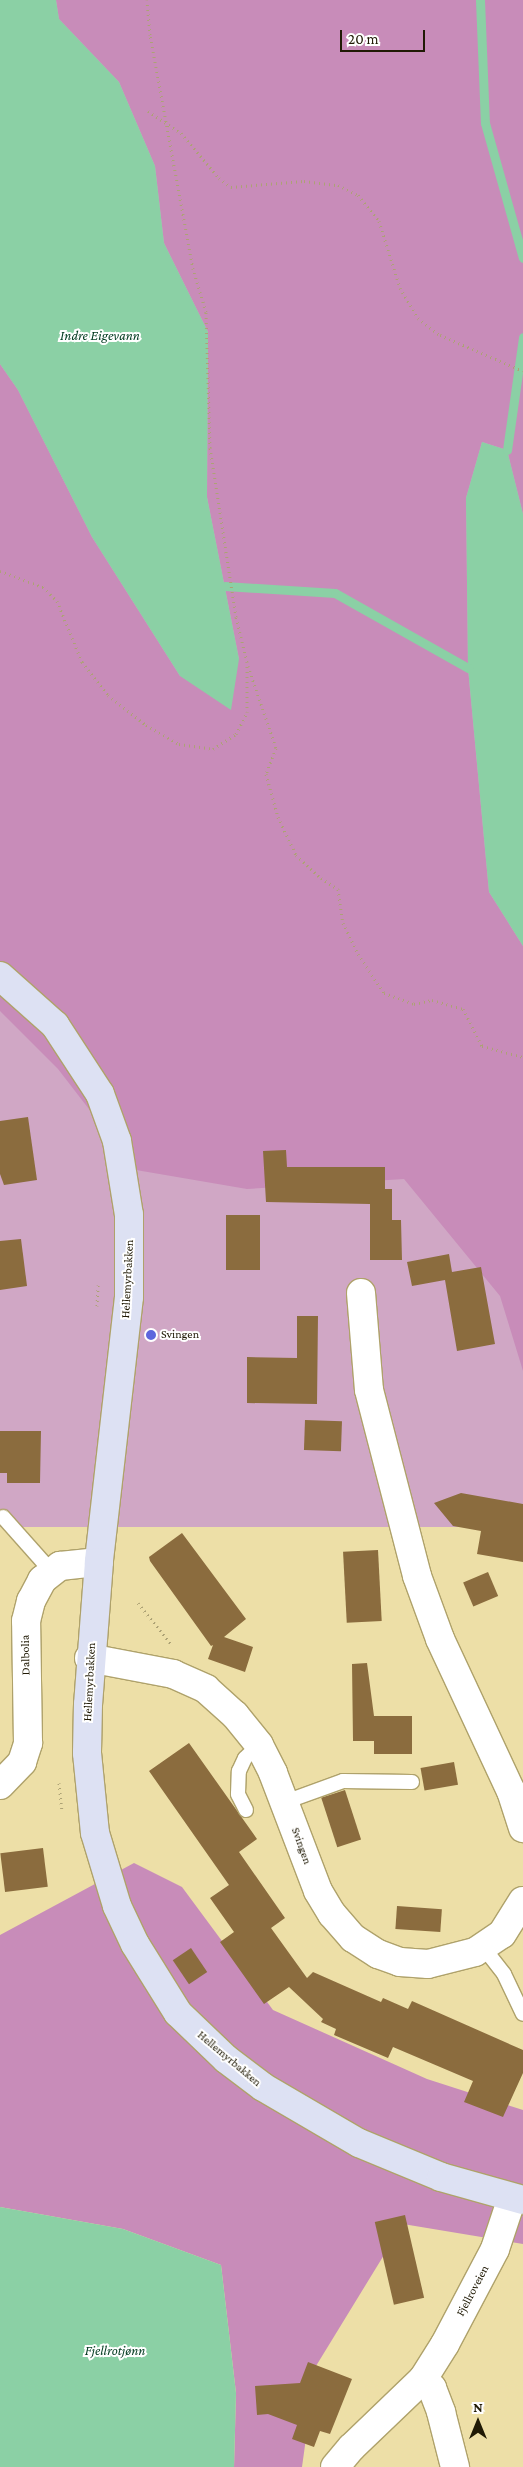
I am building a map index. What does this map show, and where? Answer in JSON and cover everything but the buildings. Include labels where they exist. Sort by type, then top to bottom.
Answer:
[{"type":"street","name":"Hellemyrbakken","points":[[0,976],[55,1025],[87,1072],[106,1109],[122,1163],[129,1216],[129,1297],[90,1658],[87,1752],[95,1832],[104,1870],[135,1944],[178,2013],[226,2059],[263,2087],[328,2127],[440,2177],[518,2199]]},
{"type":"street","points":[[361,1293],[369,1390],[417,1576],[440,1638],[511,1791],[523,1828]]},
{"type":"street","points":[[52,1572],[60,1566],[78,1562],[99,1562]]},
{"type":"street","name":"Dalbolia","points":[[0,1785],[22,1762],[28,1743],[26,1621],[39,1587],[52,1572]]},
{"type":"street","name":"Svingen","points":[[90,1658],[179,1677],[206,1689],[235,1715],[259,1746],[285,1802],[318,1891],[332,1914],[353,1938],[378,1954],[400,1962],[452,1960],[483,1946],[502,1934],[523,1902]]},
{"type":"street","name":"Fjellroveien","points":[[335,2467],[352,2447],[422,2379],[445,2344],[495,2249],[518,2199]]},
{"type":"street","points":[[422,2379],[432,2388],[441,2412],[455,2467]]},
{"type":"lane","points":[[3,1517],[52,1572]]},
{"type":"lane","points":[[246,1810],[238,1794],[239,1771],[245,1758],[259,1746]]},
{"type":"lane","points":[[285,1802],[343,1781],[412,1782]]},
{"type":"lane","points":[[483,1946],[504,1974],[523,2014]]},
{"type":"path","points":[[147,0],[150,35],[193,269],[206,312],[210,448],[236,617],[247,662],[276,748],[266,774],[278,817],[296,855],[321,878],[338,889],[343,923],[358,954],[384,993],[414,1004],[432,1000],[462,1009],[482,1046],[523,1057]]},
{"type":"path","points":[[148,111],[167,122],[231,187],[304,181],[338,185],[358,195],[379,221],[400,288],[418,318],[440,335],[523,371]]},
{"type":"path","points":[[0,571],[44,587],[57,601],[82,662],[108,696],[146,725],[179,744],[213,749],[236,734],[247,712],[247,662]]},
{"type":"path","points":[[138,1603],[180,1654],[183,1662],[179,1677]]},
{"type":"shaded area","points":[[0,0],[523,0],[523,1527],[0,1527]]},
{"type":"shaded area","points":[[56,0],[523,0],[523,514],[507,450],[482,442],[466,498],[468,668],[489,892],[523,946],[523,1371],[500,1296],[404,1179],[247,1189],[136,1170],[58,1069],[0,1011],[0,364],[18,390],[92,537],[180,676],[239,659],[207,497],[208,332],[164,243],[155,166],[119,82],[59,19]]},
{"type":"shaded area","points":[[134,1863],[182,1887],[273,2010],[427,2079],[523,2110],[523,2244],[403,2224],[316,2366],[302,2467],[234,2467],[236,2393],[221,2265],[123,2229],[0,2207],[0,1935]]},
{"type":"water","name":"Indre Eigevann","points":[[0,0],[56,0],[59,19],[119,82],[155,166],[164,243],[208,332],[207,497],[239,659],[231,710],[180,676],[92,537],[18,390],[0,364]]},
{"type":"water","points":[[482,442],[507,450],[523,514],[523,946],[489,892],[468,668],[466,498]]},
{"type":"water","name":"Fjellrotjønn","points":[[0,2207],[123,2229],[221,2265],[236,2393],[234,2467],[0,2467]]},
{"type":"waterway","points":[[480,0],[485,123],[523,258]]},
{"type":"waterway","points":[[507,450],[523,337]]},
{"type":"waterway","points":[[225,586],[335,593],[468,668]]},
{"type":"place","name":"Svingen","points":[[151,1335]]}]
